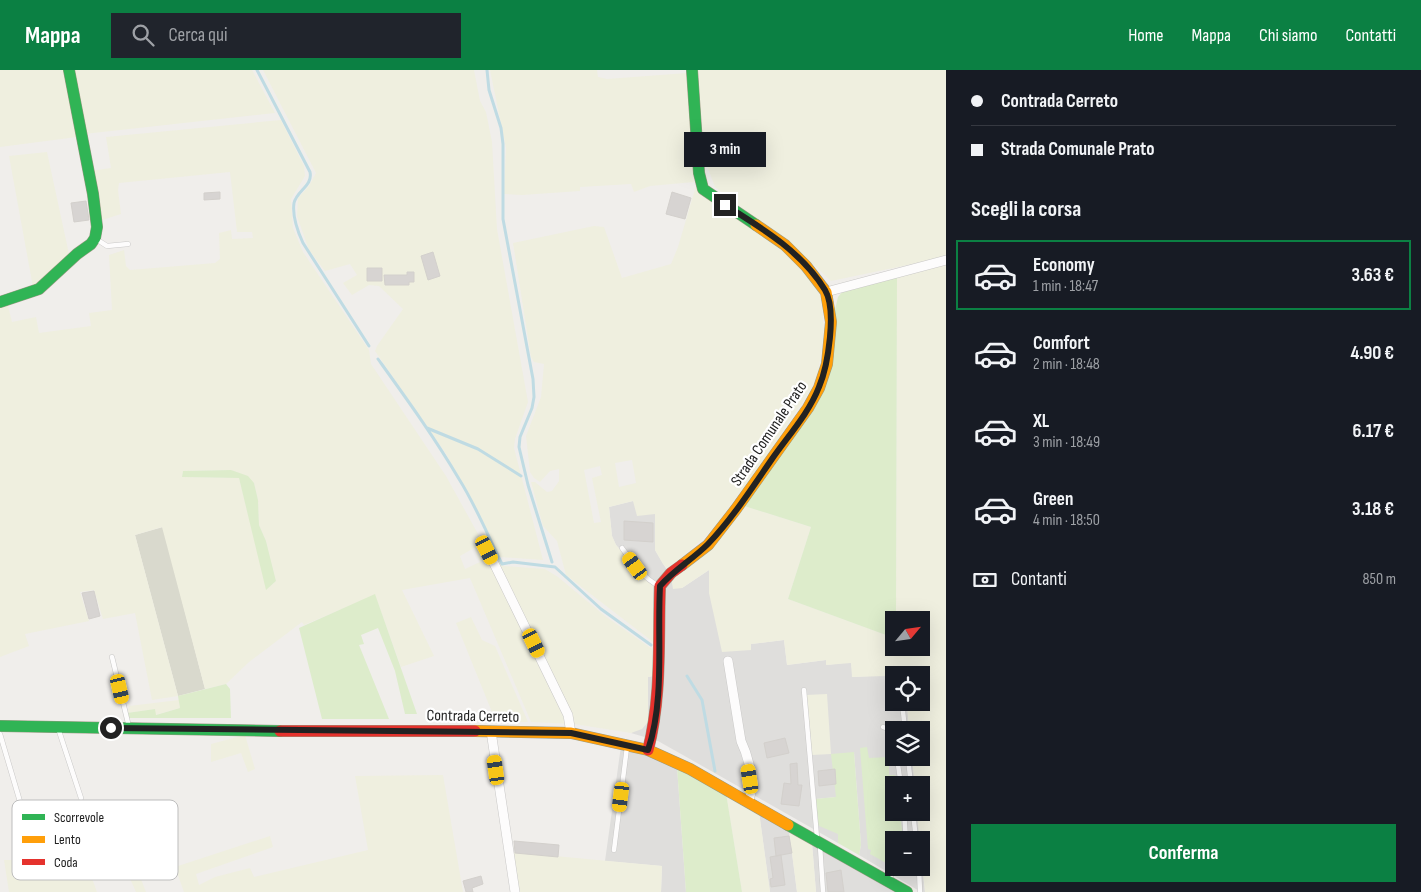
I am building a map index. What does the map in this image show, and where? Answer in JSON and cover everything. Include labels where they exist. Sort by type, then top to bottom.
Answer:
[{"type":"street","points":[[0,302],[39,289],[77,254],[91,244],[95,238],[97,227],[93,194],[69,70]]},
{"type":"street","name":"Strada Comunale Prato","points":[[660,586],[671,573],[708,544],[736,509],[808,408],[819,388],[827,364],[831,322],[826,292],[806,266],[785,246],[703,189],[698,173],[692,70]]},
{"type":"street","points":[[826,292],[946,260]]},
{"type":"street","points":[[487,550],[568,715],[571,733]]},
{"type":"street","points":[[648,750],[655,729],[657,704],[660,586]]},
{"type":"street","points":[[728,662],[741,741],[746,752],[752,792],[748,802]]},
{"type":"street","name":"Contrada Cerreto","points":[[0,726],[258,731],[571,733],[648,750],[690,769],[906,892]]},
{"type":"street","points":[[491,731],[515,892]]},
{"type":"lane","points":[[95,238],[107,246],[128,244]]},
{"type":"lane","points":[[622,548],[635,566],[652,583],[660,586]]},
{"type":"lane","points":[[112,657],[129,728]]},
{"type":"lane","points":[[804,690],[823,892]]},
{"type":"lane","points":[[58,727],[81,798]]},
{"type":"lane","points":[[0,734],[20,800]]},
{"type":"lane","points":[[614,850],[627,745]]},
{"type":"lane","points":[[887,881],[890,876]]},
{"type":"lane","points":[[919,876],[920,892]]},
{"type":"shaded area","points":[[633,501],[655,514],[655,550],[671,577],[682,588],[709,570],[709,593],[751,650],[751,644],[784,640],[787,665],[826,660],[827,665],[851,662],[853,677],[885,675],[885,711],[908,711],[908,721],[885,721],[885,766],[913,766],[914,776],[885,776],[885,821],[918,821],[919,831],[885,831],[885,871],[859,855],[861,845],[854,752],[836,797],[816,799],[838,834],[838,843],[658,741],[631,733],[648,722],[648,677],[653,676],[653,586],[616,545],[612,536],[609,507]]},
{"type":"shaded area","points":[[163,527],[205,689],[178,696],[135,535]]},
{"type":"shaded area","points":[[621,746],[677,767],[686,892],[661,892],[662,866],[605,861]]},
{"type":"shaded area","points":[[759,812],[789,830],[797,892],[770,892]]},
{"type":"shaded area","points":[[812,843],[899,892],[816,892]]},
{"type":"shaded area","points":[[894,876],[923,876],[925,892],[921,892]]},
{"type":"green space","points":[[0,70],[66,70],[77,137],[0,147]]},
{"type":"green space","points":[[72,70],[252,70],[275,113],[84,134]]},
{"type":"green space","points":[[263,70],[474,70],[480,101],[486,112],[492,142],[497,229],[528,402],[515,439],[514,448],[543,560],[500,557],[446,454],[375,351],[403,309],[379,286],[369,285],[352,295],[343,283],[357,275],[350,264],[325,271],[309,250],[297,216],[298,198],[309,186],[316,173]]},
{"type":"green space","points":[[490,70],[597,70],[598,77],[607,79],[687,73],[694,182],[650,186],[634,192],[631,184],[580,187],[580,191],[522,195],[504,194],[506,148]]},
{"type":"green space","points":[[695,70],[946,70],[946,257],[831,281],[803,255],[715,187],[701,150]]},
{"type":"green space","points":[[281,120],[304,166],[305,176],[291,199],[293,228],[303,252],[369,350],[371,364],[446,476],[483,543],[491,540],[503,566],[545,569],[558,577],[605,616],[652,649],[653,676],[648,677],[648,722],[642,729],[631,733],[574,724],[531,722],[470,578],[402,590],[434,656],[401,667],[375,595],[304,625],[302,622],[249,662],[226,684],[205,689],[162,527],[135,535],[178,696],[152,700],[135,613],[103,619],[94,590],[80,592],[89,621],[25,634],[29,646],[0,657],[0,305],[7,302],[12,322],[36,317],[39,333],[91,326],[89,313],[112,310],[109,255],[124,250],[126,266],[130,270],[215,263],[220,259],[219,233],[231,230],[232,239],[253,238],[252,232],[237,232],[230,172],[119,183],[121,214],[99,221],[90,171],[111,168],[106,137]],"holes":[[[231,470],[254,483],[258,500],[259,525],[266,541],[276,581],[267,589],[239,478],[182,477],[183,471]],[[474,548],[480,562],[465,569],[460,556]]]},
{"type":"green space","points":[[47,152],[69,254],[33,287],[9,156]]},
{"type":"green space","points":[[696,186],[701,192],[784,248],[816,284],[821,299],[824,329],[818,375],[810,391],[765,458],[718,522],[706,536],[684,555],[667,568],[655,550],[655,514],[637,516],[633,501],[609,507],[612,536],[616,545],[653,586],[653,642],[566,575],[557,541],[543,526],[531,482],[535,482],[547,492],[552,491],[559,481],[559,469],[550,471],[540,482],[530,472],[526,436],[541,397],[544,364],[534,362],[531,357],[513,243],[594,226],[604,227],[622,278],[671,264]],"holes":[[[632,460],[636,483],[619,487],[615,463]],[[600,466],[602,475],[592,478],[601,522],[594,523],[584,470]]]},
{"type":"green space","points":[[946,264],[946,892],[925,892],[923,876],[930,876],[930,831],[919,831],[918,821],[930,821],[930,776],[914,776],[913,766],[930,766],[930,721],[908,721],[908,711],[930,711],[930,666],[885,666],[885,676],[852,677],[851,663],[826,665],[826,660],[787,665],[784,640],[751,644],[751,650],[722,652],[709,593],[709,570],[682,588],[673,589],[671,577],[741,505],[811,527],[788,599],[885,635],[885,656],[930,656],[930,611],[896,611],[897,275]]},
{"type":"green space","points":[[897,275],[896,611],[885,611],[885,635],[788,599],[811,527],[741,505],[812,406],[838,297],[843,291]]},
{"type":"green space","points":[[231,470],[248,476],[254,483],[258,500],[259,525],[266,541],[276,581],[266,590],[239,478],[182,477],[183,471]]},
{"type":"green space","points":[[375,594],[417,714],[405,714],[395,671],[378,628],[361,635],[364,644],[359,645],[389,719],[322,719],[299,628]]},
{"type":"green space","points":[[471,617],[482,640],[495,646],[528,722],[496,722],[456,623]]},
{"type":"green space","points":[[226,684],[230,689],[231,718],[128,718],[127,713],[155,709],[156,715],[180,708],[178,696]]},
{"type":"green space","points":[[827,694],[831,754],[812,755],[806,695]]},
{"type":"green space","points":[[179,700],[180,708],[155,715],[155,709],[127,713],[129,706]]},
{"type":"green space","points":[[245,735],[255,769],[248,772],[241,753],[211,762],[211,744]]},
{"type":"green space","points":[[867,747],[869,758],[885,757],[885,766],[889,766],[889,775],[895,775],[885,776],[885,821],[901,821],[902,831],[885,831],[885,862],[870,854],[871,850],[868,849],[860,748]]},
{"type":"green space","points":[[854,752],[861,845],[859,855],[838,843],[838,834],[817,825],[815,799],[836,797],[831,754]]},
{"type":"green space","points":[[677,767],[726,793],[742,892],[686,892]]},
{"type":"green space","points":[[443,775],[463,892],[184,892],[178,875],[178,866],[270,836],[273,847],[196,874],[199,885],[215,877],[250,868],[254,877],[368,850],[355,776]]},
{"type":"green space","points":[[726,793],[759,812],[770,892],[742,892]]},
{"type":"green space","points":[[789,830],[812,843],[816,892],[797,892]]},
{"type":"green space","points":[[512,852],[662,866],[661,892],[518,892]]},
{"type":"green space","points":[[4,860],[12,860],[12,880],[93,880],[97,892],[9,892]]},
{"type":"green space","points":[[131,880],[141,880],[146,892],[136,892]]},
{"type":"building","points":[[220,192],[220,199],[204,200],[204,193]]},
{"type":"building","points":[[672,192],[691,198],[685,219],[666,214]]},
{"type":"building","points":[[86,201],[89,220],[74,222],[71,203]]},
{"type":"building","points":[[433,252],[440,276],[428,280],[421,256]]},
{"type":"building","points":[[367,268],[382,268],[382,281],[367,281]]},
{"type":"building","points":[[407,272],[414,272],[414,282],[409,282],[409,285],[385,285],[384,275],[407,275]]},
{"type":"building","points":[[624,521],[653,523],[653,542],[624,540]]},
{"type":"building","points":[[94,591],[100,616],[89,619],[82,593]]},
{"type":"building","points":[[785,738],[789,753],[767,758],[764,743]]},
{"type":"building","points":[[797,763],[798,785],[802,785],[799,806],[781,804],[784,783],[791,784],[790,764]]},
{"type":"building","points":[[835,769],[836,784],[819,786],[818,771]]},
{"type":"building","points":[[789,836],[792,853],[776,856],[774,838]]},
{"type":"building","points":[[514,841],[559,845],[558,857],[515,853]]},
{"type":"building","points":[[781,855],[785,885],[771,887],[770,879],[773,878],[770,857]]},
{"type":"building","points":[[841,870],[844,892],[828,892],[826,873]]},
{"type":"building","points":[[481,876],[483,884],[472,888],[473,892],[466,892],[463,881]]},
{"type":"waterway","points":[[257,70],[310,172],[307,185],[294,203],[297,229],[301,239],[369,346]]},
{"type":"waterway","points":[[487,70],[489,90],[501,128],[503,144],[503,219],[533,379],[534,397],[532,408],[520,437],[519,447],[528,485],[552,562]]},
{"type":"waterway","points":[[378,359],[450,464],[471,500],[502,564],[513,562],[555,567],[601,609],[651,645]]},
{"type":"waterway","points":[[427,428],[478,449],[521,476]]},
{"type":"waterway","points":[[687,676],[702,700],[715,771]]},
{"type":"traffic: fast","points":[[0,302],[39,289],[77,254],[91,244],[95,238],[97,227],[93,194],[69,70]]},
{"type":"traffic: fast","points":[[692,70],[699,173],[703,189],[756,225]]},
{"type":"traffic: fast","points":[[0,726],[280,731]]},
{"type":"traffic: fast","points":[[788,825],[907,892]]},
{"type":"traffic: slow","points":[[682,565],[708,545],[736,509],[808,408],[819,388],[827,364],[831,322],[826,292],[806,266],[785,245],[756,225]]},
{"type":"traffic: slow","points":[[475,731],[571,733],[648,750],[690,769],[788,825]]},
{"type":"traffic: jam","points":[[648,750],[656,709],[660,586],[671,573],[682,565]]},
{"type":"traffic: jam","points":[[280,731],[475,731]]},
{"type":"route","points":[[111,728],[571,733],[648,750],[655,729],[657,704],[660,586],[671,573],[708,544],[736,509],[808,408],[819,388],[827,364],[831,322],[826,292],[806,266],[785,246],[759,226],[725,205]]}]
